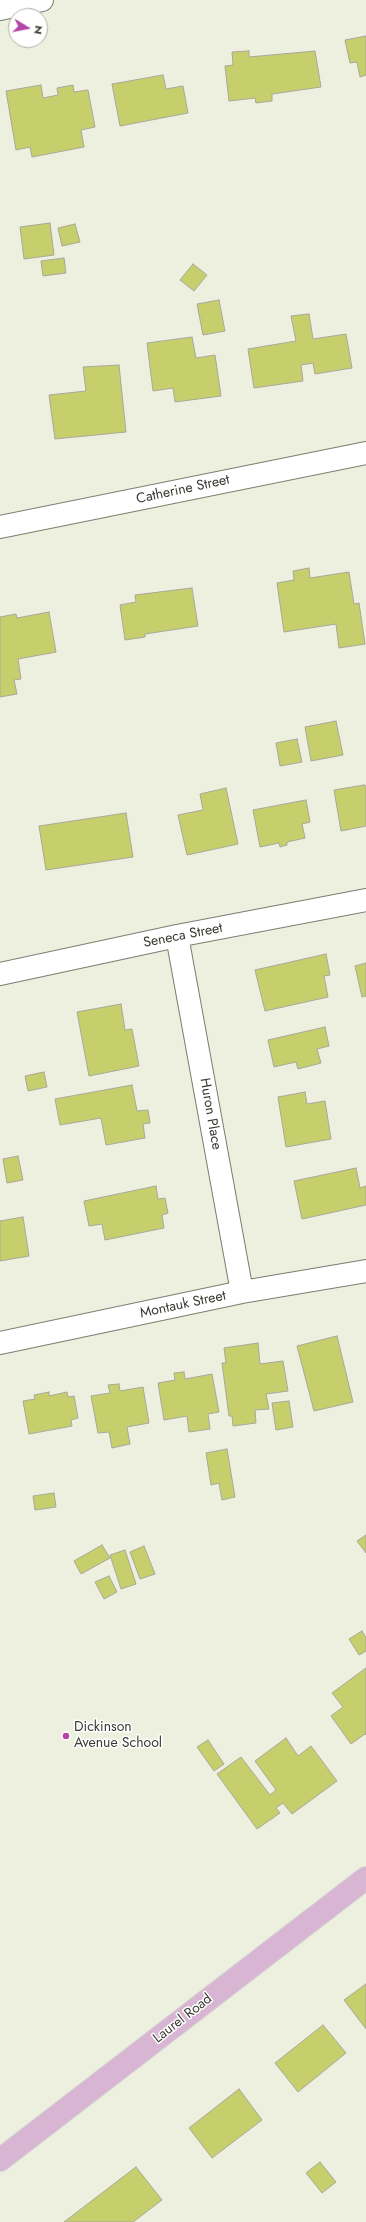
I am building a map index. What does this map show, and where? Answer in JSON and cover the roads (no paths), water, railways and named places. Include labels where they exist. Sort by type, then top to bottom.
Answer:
[{"type":"main road","name":"Laurel Road","points":[[0,2160],[366,1878]]},
{"type":"street","points":[[0,8],[42,0]]},
{"type":"street","name":"Catherine Street","points":[[0,527],[366,452]]},
{"type":"street","name":"Seneca Street","points":[[0,974],[177,936],[366,900]]},
{"type":"street","name":"Huron Place","points":[[177,936],[242,1292]]},
{"type":"street","name":"Montauk Street","points":[[0,1344],[242,1292],[366,1271]]},
{"type":"place","name":"Dickinson Avenue School","points":[[66,1736]]}]
